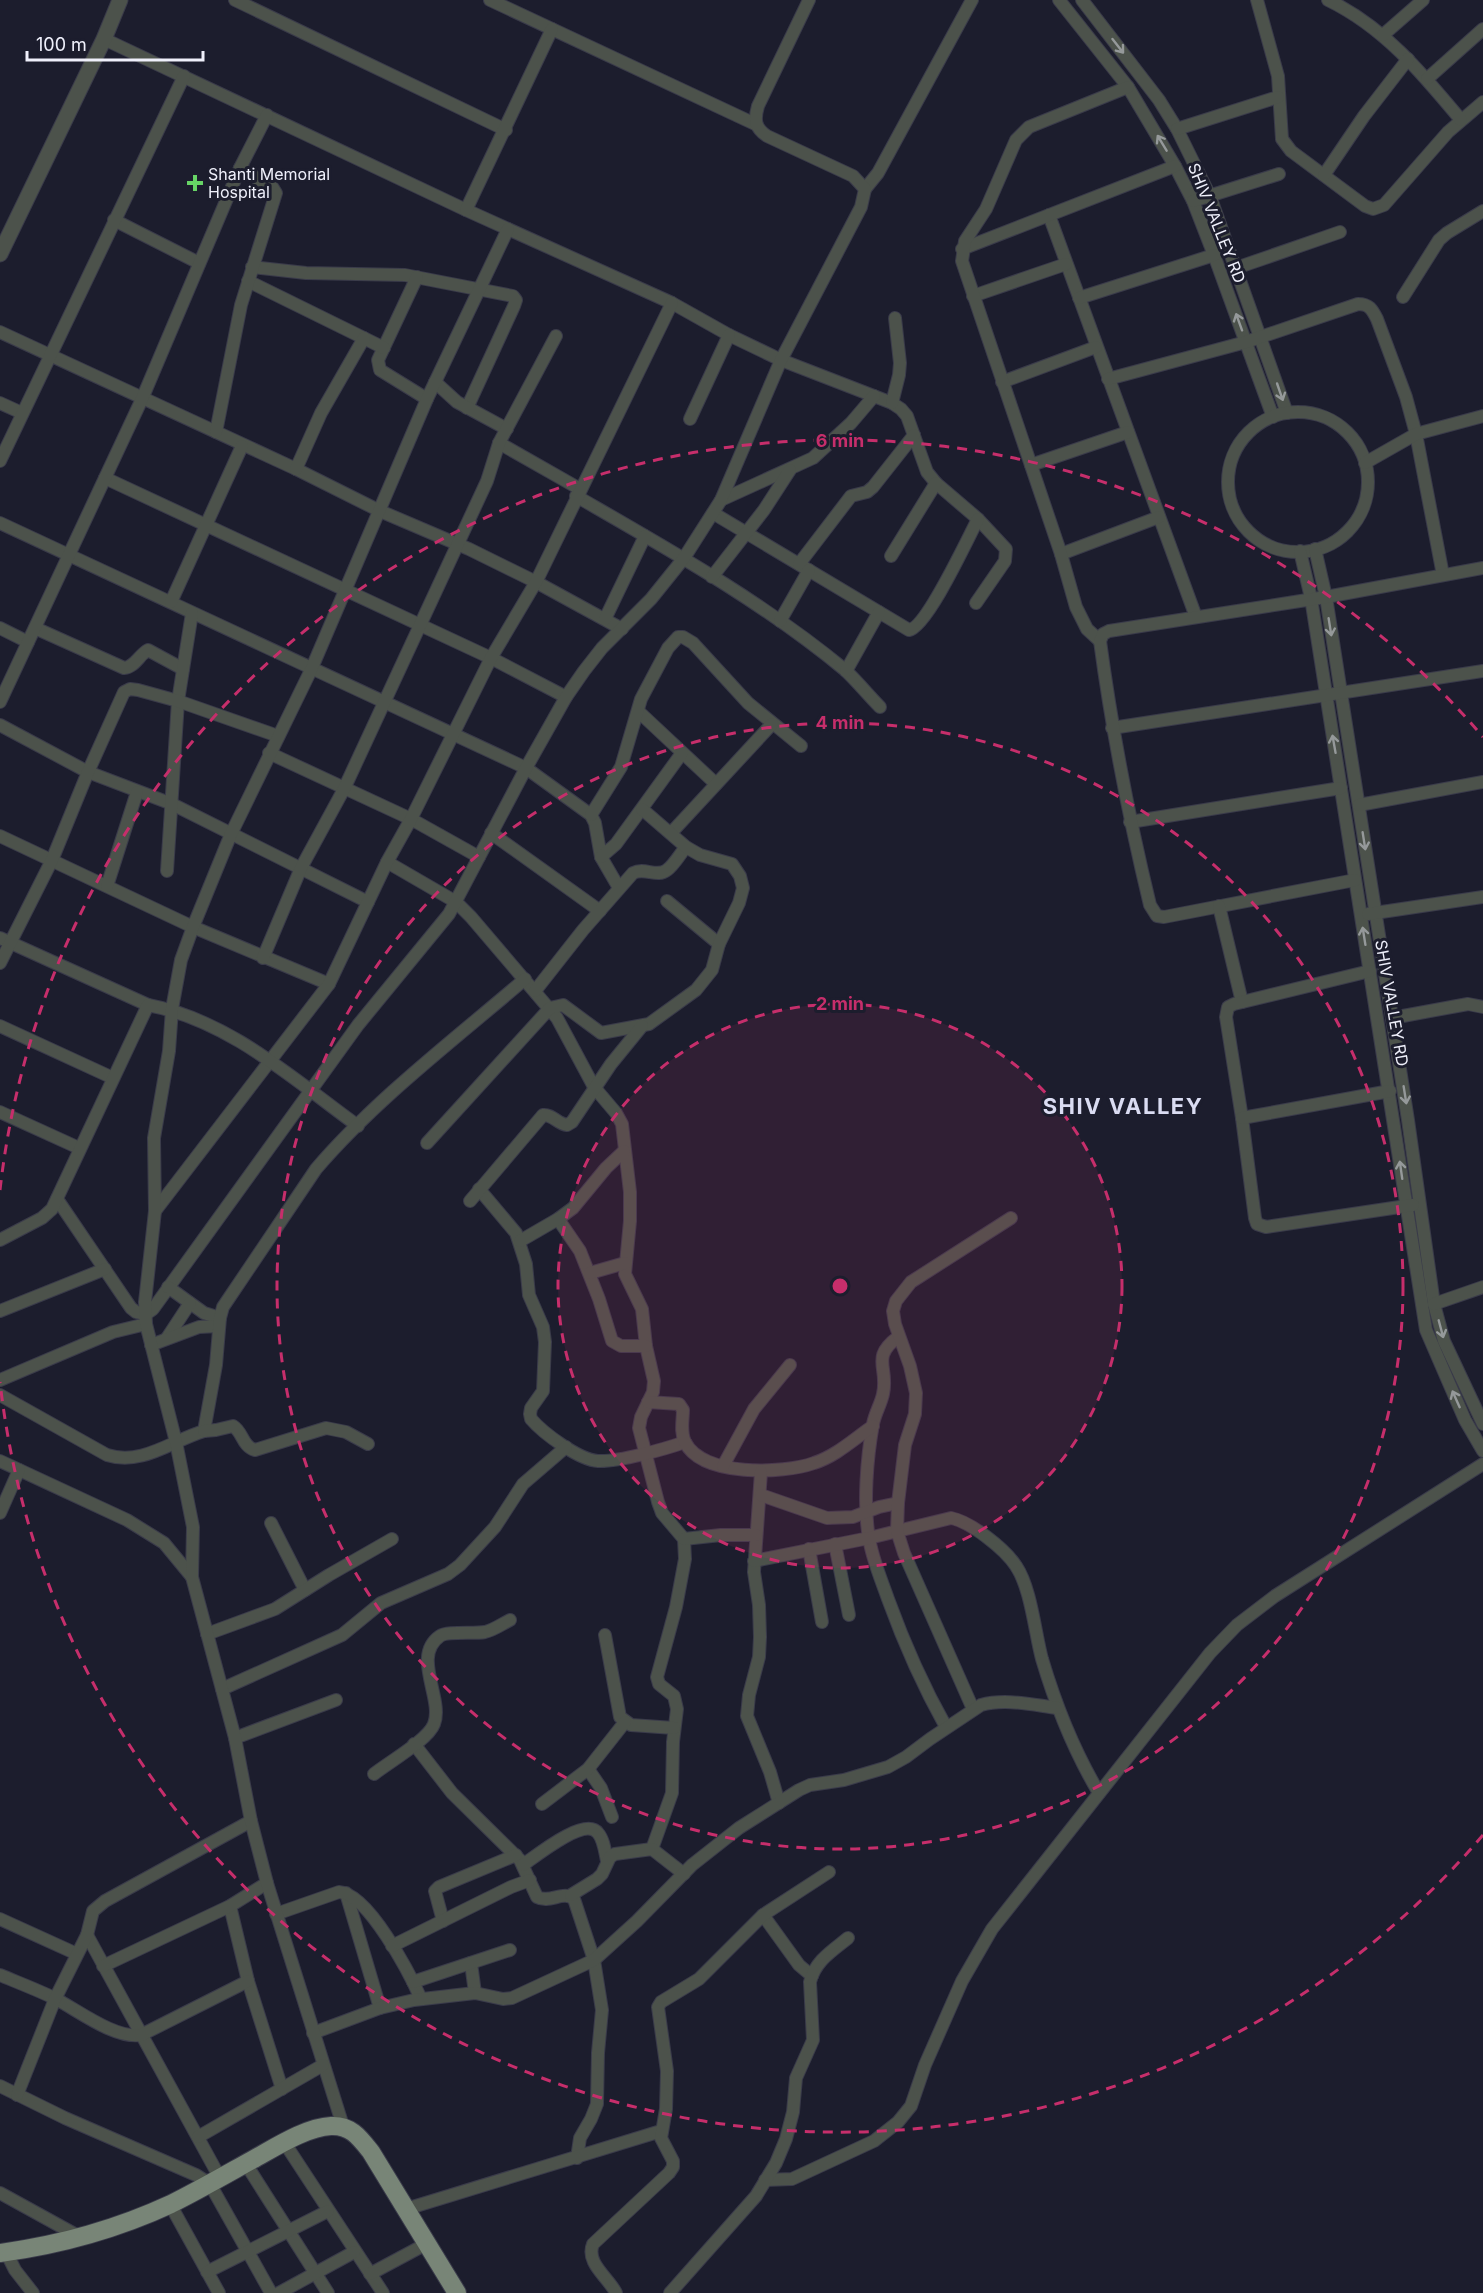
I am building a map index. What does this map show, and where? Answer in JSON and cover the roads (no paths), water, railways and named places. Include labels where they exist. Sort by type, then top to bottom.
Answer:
[{"type":"main road","points":[[3,2253],[80,2237],[133,2220],[215,2181],[284,2142],[322,2127],[343,2126],[359,2136],[457,2293]]},
{"type":"street","points":[[0,254],[104,39],[120,0]]},
{"type":"street","points":[[235,0],[506,130]]},
{"type":"street","points":[[490,0],[755,124],[759,131],[767,136],[853,176],[865,189]]},
{"type":"street","points":[[755,124],[758,106],[809,0]]},
{"type":"street","points":[[0,1380],[146,1319],[357,1025],[449,914],[566,697],[596,656],[651,599],[684,558],[721,500],[781,360],[861,207],[865,189],[878,173],[972,0]]},
{"type":"street","name":"SHIV VALLEY RD","points":[[1059,0],[1128,87],[1193,201],[1273,417]]},
{"type":"street","name":"SHIV VALLEY RD","points":[[1082,0],[1159,100],[1177,129],[1210,196],[1287,413]]},
{"type":"street","points":[[1257,0],[1278,76],[1280,127],[1285,145],[1365,206],[1379,209],[1461,120],[1483,102]]},
{"type":"street","points":[[1328,0],[1346,9],[1383,35],[1408,58],[1461,120]]},
{"type":"street","points":[[1383,35],[1423,0]]},
{"type":"street","points":[[466,210],[552,29]]},
{"type":"street","points":[[1427,79],[1483,29]]},
{"type":"street","points":[[104,39],[466,210],[672,303],[729,335],[781,360],[892,403],[907,416],[927,472],[936,483],[978,519],[1006,549],[1005,561],[976,603]]},
{"type":"street","points":[[1324,175],[1364,116],[1408,58]]},
{"type":"street","points":[[0,461],[184,76]]},
{"type":"street","points":[[1100,641],[1081,620],[973,296],[962,261],[962,249],[986,209],[1016,140],[1022,133],[1029,128],[1128,87]]},
{"type":"street","points":[[1177,129],[1278,97]]},
{"type":"street","points":[[0,702],[142,399],[240,168],[267,116]]},
{"type":"street","points":[[962,249],[1175,166]]},
{"type":"street","points":[[216,432],[241,305],[276,193],[273,188],[240,168]]},
{"type":"street","points":[[1193,201],[1279,174]]},
{"type":"street","points":[[1403,297],[1439,240],[1483,211]]},
{"type":"street","points":[[1049,215],[1196,617]]},
{"type":"street","points":[[114,220],[200,263]]},
{"type":"street","points":[[343,2126],[267,1883],[251,1821],[235,1738],[192,1577],[193,1527],[176,1442],[146,1319],[145,1302],[155,1211],[154,1138],[170,1051],[172,1010],[181,960],[193,927],[231,834],[311,670],[427,399],[507,229]]},
{"type":"street","points":[[1236,268],[1340,232]]},
{"type":"street","points":[[1078,298],[1214,255]]},
{"type":"street","points":[[973,296],[1066,264]]},
{"type":"street","points":[[252,267],[306,273],[371,273],[417,277],[508,293],[516,300],[467,408]]},
{"type":"street","points":[[417,277],[378,360],[380,369],[427,399]]},
{"type":"street","points":[[248,281],[384,348]]},
{"type":"street","points":[[155,1211],[328,984],[491,658],[536,582],[672,303]]},
{"type":"street","points":[[1108,379],[1246,342],[1358,304],[1366,304],[1372,309],[1377,319],[1406,397],[1416,434],[1443,575]]},
{"type":"street","points":[[892,403],[900,363],[895,318]]},
{"type":"street","points":[[0,332],[50,353],[380,511],[457,543],[536,582],[622,629]]},
{"type":"street","points":[[690,419],[729,335]]},
{"type":"street","points":[[263,958],[301,868],[344,789],[487,481],[499,442],[556,336]]},
{"type":"street","points":[[296,469],[321,412],[364,338]]},
{"type":"street","points":[[1002,382],[1096,347]]},
{"type":"street","points":[[435,382],[448,395],[467,408],[507,429]]},
{"type":"street","points":[[721,500],[813,458],[828,446],[874,396]]},
{"type":"street","points":[[0,403],[22,413]]},
{"type":"street","points":[[1287,413],[1310,413],[1329,420],[1342,428],[1353,440],[1365,463],[1368,491],[1356,523],[1343,537],[1329,546],[1293,553],[1269,547],[1254,538],[1236,515],[1228,483],[1230,464],[1235,450],[1250,430],[1273,417],[1287,413]]},
{"type":"street","points":[[1365,463],[1416,434],[1483,416]]},
{"type":"street","points":[[1031,465],[1128,432]]},
{"type":"street","points":[[780,621],[804,567],[851,496],[873,488],[914,435]]},
{"type":"street","points":[[499,442],[780,621],[846,671],[879,706]]},
{"type":"street","points":[[171,602],[242,446]]},
{"type":"street","points":[[712,577],[748,532],[790,470]]},
{"type":"street","points":[[105,478],[491,658],[566,697]]},
{"type":"street","points":[[891,556],[936,483]]},
{"type":"street","points":[[713,513],[909,630],[916,628],[940,593],[978,519]]},
{"type":"street","points":[[1060,554],[1159,517]]},
{"type":"street","points":[[0,523],[311,670],[526,768],[591,815],[595,823],[601,857],[618,888]]},
{"type":"street","points":[[604,619],[645,536]]},
{"type":"street","name":"SHIV VALLEY RD","points":[[1315,549],[1326,597],[1359,805],[1434,1304],[1444,1341],[1481,1417]]},
{"type":"street","name":"SHIV VALLEY RD","points":[[1300,551],[1311,598],[1426,1330],[1465,1420],[1483,1451]]},
{"type":"street","points":[[1356,880],[1164,917],[1157,916],[1150,905],[1130,822],[1112,728],[1100,641],[1103,634],[1109,631],[1326,597],[1483,568]]},
{"type":"street","points":[[846,671],[879,612]]},
{"type":"street","points":[[167,871],[178,701],[192,613]]},
{"type":"street","points":[[0,628],[28,642]]},
{"type":"street","points":[[35,628],[124,668],[134,664],[141,654],[148,650],[183,669]]},
{"type":"street","points":[[591,815],[621,767],[641,699],[674,639],[683,637],[693,643],[748,703],[801,746]]},
{"type":"street","points":[[1112,728],[1483,671]]},
{"type":"street","points":[[0,963],[5,941],[52,860],[124,692],[130,689],[138,690],[178,701],[278,736]]},
{"type":"street","points":[[638,711],[716,784]]},
{"type":"street","points":[[671,833],[772,724]]},
{"type":"street","points":[[0,725],[88,772],[172,804],[368,902]]},
{"type":"street","points":[[269,753],[411,819],[479,857]]},
{"type":"street","points":[[601,857],[616,844],[682,753]]},
{"type":"street","points":[[1359,805],[1483,782]]},
{"type":"street","points":[[1130,822],[1341,788]]},
{"type":"street","points":[[107,886],[137,792]]},
{"type":"street","points":[[427,1143],[550,1008],[563,1005],[601,1034],[642,1026],[662,1016],[696,990],[712,970],[719,944],[739,903],[743,888],[740,876],[732,864],[700,855],[686,847],[642,809]]},
{"type":"street","points":[[492,833],[600,911]]},
{"type":"street","points":[[0,836],[193,927],[328,984]]},
{"type":"street","points":[[535,991],[618,888],[638,870],[659,873],[669,869],[686,847]]},
{"type":"street","points":[[387,862],[456,903],[525,979],[550,1008],[594,1087],[616,1113],[622,1124],[630,1192],[630,1221],[625,1263],[627,1280],[642,1309],[646,1347],[654,1381],[653,1392],[639,1421],[645,1453],[662,1513],[684,1539],[684,1573],[657,1677],[659,1684],[677,1701],[672,1793],[652,1849]]},
{"type":"street","points":[[1361,915],[1483,897]]},
{"type":"street","points":[[667,901],[719,944]]},
{"type":"street","points":[[1219,906],[1242,1002]]},
{"type":"street","points":[[5,941],[148,1005],[172,1010],[241,1041],[358,1126]]},
{"type":"street","points":[[1370,971],[1228,1007],[1226,1017],[1255,1218],[1261,1226],[1420,1204]]},
{"type":"street","points":[[204,1431],[216,1365],[223,1307],[316,1169],[358,1126],[525,979]]},
{"type":"street","points":[[1392,1018],[1468,1004],[1483,1007]]},
{"type":"street","points":[[0,1240],[42,1218],[52,1209],[148,1005]]},
{"type":"street","points":[[0,1026],[113,1078]]},
{"type":"street","points":[[470,1201],[537,1120],[547,1115],[562,1124],[567,1125],[572,1122],[594,1087],[642,1026]]},
{"type":"street","points":[[1242,1118],[1390,1091]]},
{"type":"street","points":[[0,1112],[79,1148]]},
{"type":"street","points":[[520,1241],[573,1208],[606,1168],[624,1151]]},
{"type":"street","points":[[479,1189],[513,1227],[520,1241],[526,1264],[529,1295],[543,1327],[545,1342],[543,1390],[530,1414],[536,1425],[566,1447],[595,1461],[663,1450],[684,1442]]},
{"type":"street","points":[[57,1199],[131,1308],[146,1319]]},
{"type":"street","points":[[972,1709],[945,1651],[897,1531],[905,1445],[916,1405],[916,1393],[910,1366],[898,1337],[893,1311],[896,1301],[911,1282],[1011,1218]]},
{"type":"street","points":[[558,1219],[580,1251],[590,1273],[612,1341],[621,1346],[646,1347]]},
{"type":"street","points":[[590,1273],[625,1263]]},
{"type":"street","points":[[0,1311],[105,1269]]},
{"type":"street","points":[[168,1287],[190,1304],[220,1322]]},
{"type":"street","points":[[1434,1304],[1483,1287]]},
{"type":"street","points":[[167,1338],[190,1304]]},
{"type":"street","points":[[151,1345],[220,1322]]},
{"type":"street","points":[[898,1337],[883,1352],[885,1385],[873,1426],[868,1472],[869,1538],[897,1623],[922,1684],[946,1727]]},
{"type":"street","points":[[723,1466],[754,1409],[790,1365]]},
{"type":"street","points":[[0,1395],[107,1455],[117,1458],[129,1459],[150,1454],[204,1431],[233,1426],[237,1428],[251,1449],[255,1450],[326,1428],[346,1432],[368,1444]]},
{"type":"street","points":[[648,1402],[682,1406],[684,1442],[697,1454],[723,1466],[744,1471],[761,1472],[813,1464],[827,1458],[873,1426]]},
{"type":"street","points":[[1465,1420],[1481,1417]]},
{"type":"street","points":[[222,1689],[342,1635],[381,1603],[447,1574],[460,1565],[495,1527],[523,1484],[566,1447]]},
{"type":"street","points":[[0,1461],[127,1520],[164,1543],[192,1577]]},
{"type":"street","points":[[765,2180],[792,2179],[874,2141],[898,2122],[911,2106],[925,2066],[962,1981],[992,1929],[1210,1653],[1237,1624],[1275,1596],[1483,1464]]},
{"type":"street","points":[[0,1514],[19,1470]]},
{"type":"street","points":[[761,1472],[761,1495],[754,1561],[760,1637],[759,1657],[749,1695],[747,1716],[770,1772],[779,1803]]},
{"type":"street","points":[[761,1495],[827,1518],[843,1519],[898,1503]]},
{"type":"street","points":[[754,1561],[869,1538],[951,1518],[961,1520],[1007,1555],[1017,1567],[1023,1580],[1042,1657],[1058,1708],[1072,1744],[1099,1793]]},
{"type":"street","points":[[271,1523],[305,1590]]},
{"type":"street","points":[[684,1539],[721,1535],[756,1536]]},
{"type":"street","points":[[207,1634],[275,1609],[392,1539]]},
{"type":"street","points":[[835,1544],[849,1615]]},
{"type":"street","points":[[809,1549],[822,1622]]},
{"type":"street","points":[[374,1774],[430,1732],[437,1705],[430,1687],[428,1666],[430,1651],[436,1640],[442,1634],[489,1631],[510,1620]]},
{"type":"street","points":[[605,1635],[620,1718],[631,1725],[674,1728]]},
{"type":"street","points":[[235,1738],[336,1700]]},
{"type":"street","points":[[313,2033],[380,2008],[421,2000],[475,1993],[503,1999],[512,1998],[594,1960],[721,1842],[810,1785],[844,1780],[888,1767],[906,1757],[972,1709],[990,1702],[1058,1708]]},
{"type":"street","points":[[542,1804],[588,1769],[625,1722]]},
{"type":"street","points":[[414,1744],[452,1793],[519,1860],[541,1899],[571,1895],[597,1879],[602,1874],[607,1861],[615,1854],[652,1849],[684,1874]]},
{"type":"street","points":[[588,1769],[601,1788],[612,1817]]},
{"type":"street","points":[[17,2095],[55,1999],[87,1935],[93,1911],[105,1901],[251,1821]]},
{"type":"street","points":[[443,1921],[435,1892],[439,1887],[519,1860],[585,1828],[598,1832],[603,1841],[607,1861]]},
{"type":"street","points":[[616,2293],[599,2270],[590,2250],[593,2244],[673,2167],[673,2161],[661,2138],[666,2109],[667,2071],[658,2007],[661,2001],[699,1979],[763,1915],[829,1872]]},
{"type":"street","points":[[392,1946],[530,1880]]},
{"type":"street","points":[[104,1966],[230,1906],[267,1883]]},
{"type":"street","points":[[276,1914],[339,1892],[346,1893],[363,1907],[392,1946],[407,1968],[421,2000]]},
{"type":"street","points":[[346,1893],[380,2008]]},
{"type":"street","points":[[571,1895],[594,1960],[602,2010],[597,2104],[580,2138],[577,2157]]},
{"type":"street","points":[[230,1906],[248,1981],[282,2089]]},
{"type":"street","points":[[763,1915],[799,1965],[812,1976]]},
{"type":"street","points":[[0,1919],[78,1954]]},
{"type":"street","points":[[87,1935],[198,2137],[215,2181],[248,2252],[271,2293]]},
{"type":"street","points":[[670,2293],[756,2196],[776,2163],[786,2139],[793,2112],[796,2078],[813,2040],[812,1976],[820,1962],[848,1938]]},
{"type":"street","points":[[413,1982],[510,1950]]},
{"type":"street","points":[[471,1963],[475,1993]]},
{"type":"street","points":[[0,1976],[55,1999],[115,2031],[132,2036],[141,2034],[248,1981]]},
{"type":"street","points":[[198,2137],[323,2065]]},
{"type":"street","points":[[0,2086],[65,2118],[196,2175],[215,2181]]},
{"type":"street","points":[[406,2209],[661,2131]]},
{"type":"street","points":[[284,2142],[383,2293]]},
{"type":"street","points":[[246,2164],[328,2293]]},
{"type":"street","points":[[0,2193],[80,2237]]},
{"type":"street","points":[[170,2204],[219,2293]]},
{"type":"street","points":[[207,2272],[328,2211]]},
{"type":"street","points":[[370,2274],[426,2244]]},
{"type":"street","points":[[279,2293],[354,2252]]},
{"type":"street","points":[[3,2253],[33,2293]]},
{"type":"place","name":"Shanti Memorial Hospital","points":[[195,183]]},
{"type":"district","name":"SHIV VALLEY","points":[[1123,1106]]}]
